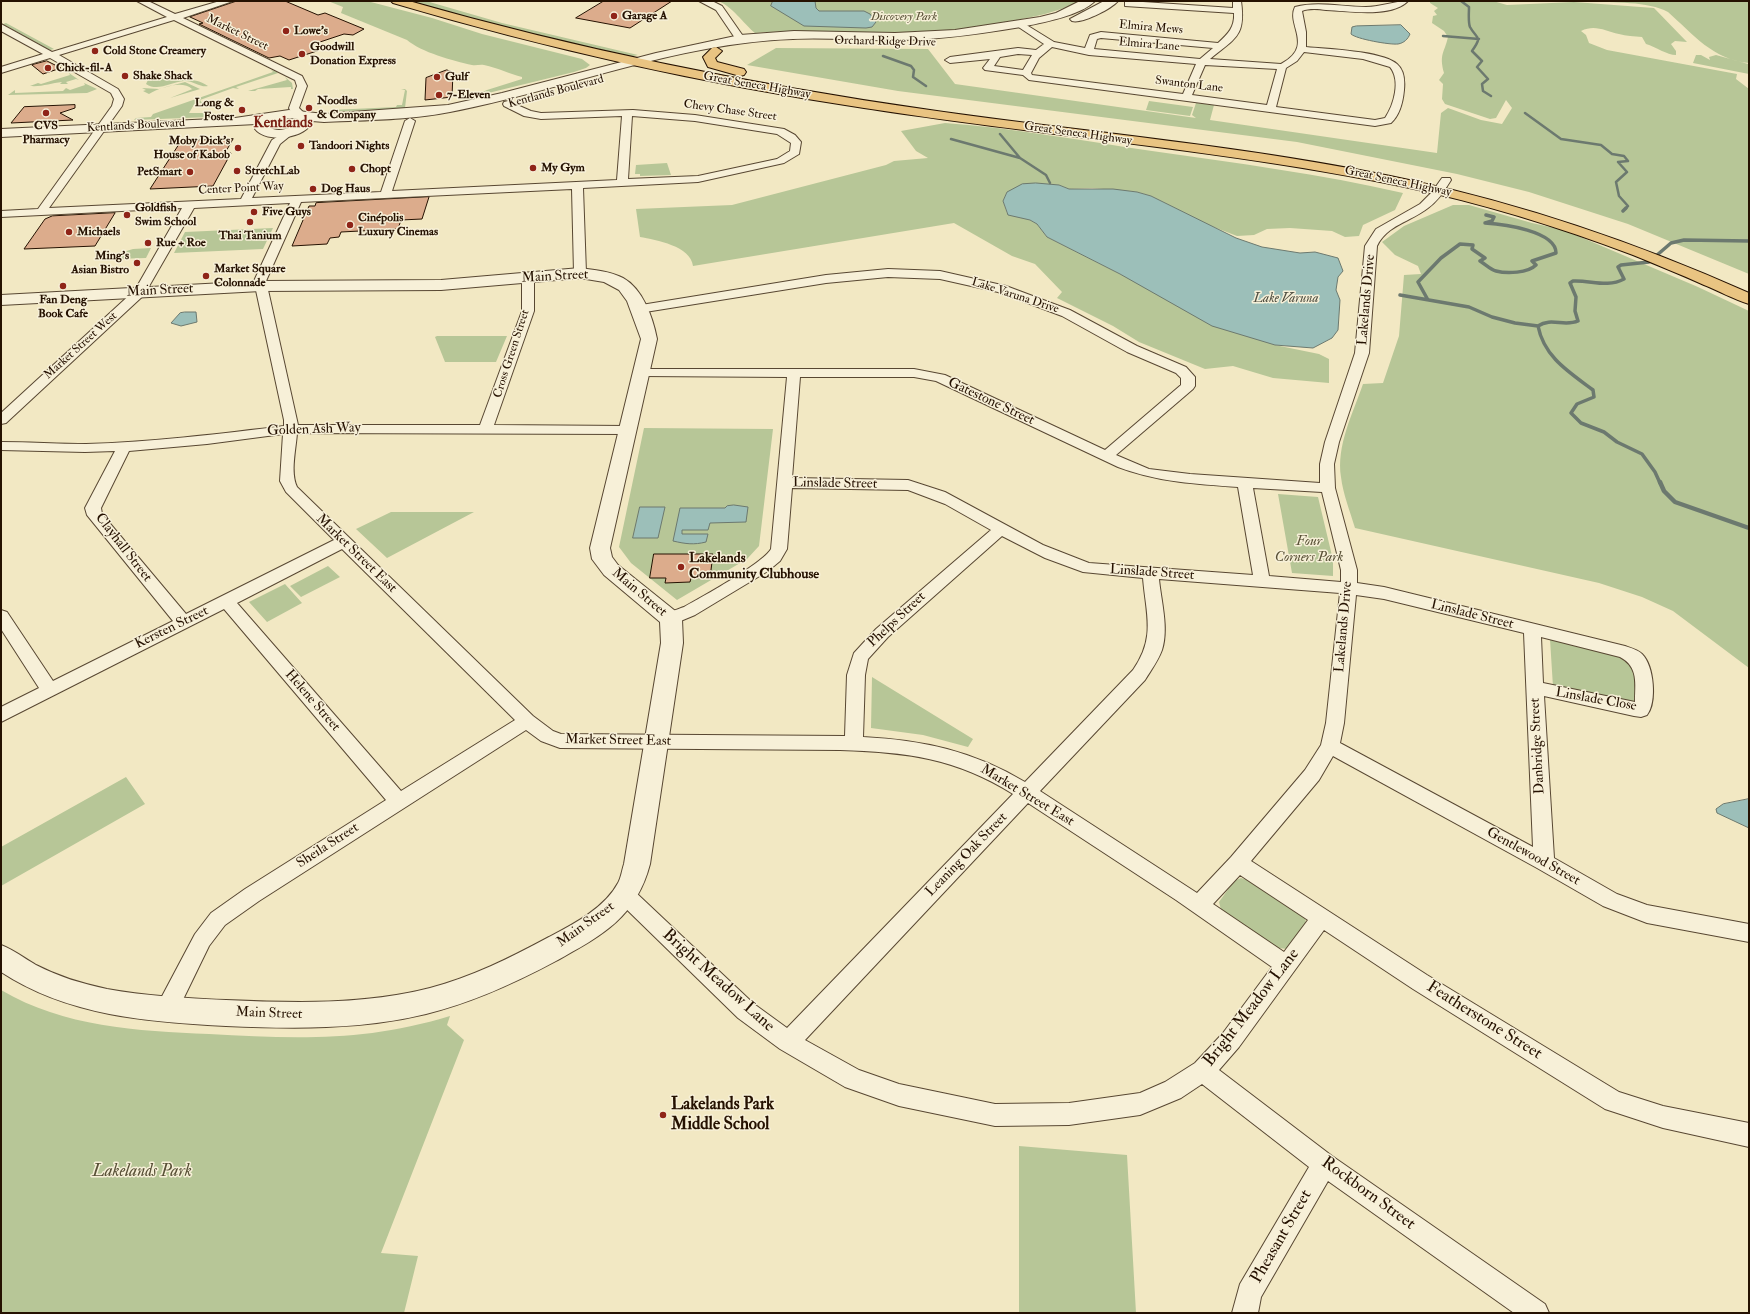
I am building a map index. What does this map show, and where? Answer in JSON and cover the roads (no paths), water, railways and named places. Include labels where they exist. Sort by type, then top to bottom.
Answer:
[{"type":"main road","name":"Great Seneca Highway","points":[[397,1],[527,38],[636,62],[655,61]]},
{"type":"main road","name":"Great Seneca Highway","points":[[432,1],[726,81],[837,100],[1304,164],[1443,185],[1542,205],[1622,232],[1749,284]]},
{"type":"main road","points":[[716,51],[708,58],[712,64],[757,76]]},
{"type":"main road","name":"Great Seneca Highway","points":[[676,61],[878,96],[1242,143]]},
{"type":"main road","name":"Great Seneca Highway","points":[[1338,157],[1361,161]]},
{"type":"main road","name":"Great Seneca Highway","points":[[1399,169],[1605,240],[1711,281],[1749,299]]},
{"type":"street","name":"Market Street","points":[[141,1],[296,76],[302,82],[296,100]]},
{"type":"street","points":[[1,70],[229,1]]},
{"type":"street","points":[[703,1],[715,4],[719,8],[740,39]]},
{"type":"street","name":"Orchard Ridge Drive","points":[[655,61],[676,61],[716,51],[783,42],[895,44],[967,41],[1024,27],[1060,15],[1089,1]]},
{"type":"street","name":"Orchard Ridge Drive","points":[[655,61],[740,39],[811,34],[895,37],[936,36],[1024,27],[1079,18],[1098,10],[1112,1]]},
{"type":"street","points":[[1271,108],[1282,67],[1294,60],[1302,49],[1302,33],[1297,13],[1300,7],[1311,6],[1368,9],[1388,7],[1404,1]]},
{"type":"street","points":[[1128,4],[1238,6],[1238,26],[1235,33],[1202,62],[1197,70],[1186,98]]},
{"type":"street","points":[[1,27],[117,93],[119,103],[41,212]]},
{"type":"street","name":"Elmira Lane","points":[[1024,27],[1051,44],[1089,52],[1202,62],[1256,64],[1282,67]]},
{"type":"street","name":"Elmira Mews","points":[[1089,52],[1093,37],[1101,35],[1222,46]]},
{"type":"street","points":[[1026,73],[1037,53],[1042,48],[1051,44]]},
{"type":"street","name":"Swanton Lane","points":[[997,54],[988,68],[1026,73],[1029,77],[1039,79],[1371,122],[1385,122],[1389,120],[1400,94],[1396,68],[1392,65],[1371,58],[1302,49]]},
{"type":"street","points":[[950,60],[1018,51],[1037,53]]},
{"type":"street","name":"Kentlands Boulevard","points":[[1,133],[224,130],[253,130],[269,132],[329,126],[410,121],[459,115],[508,104],[522,106],[655,61]]},
{"type":"street","name":"Kentlands Boulevard","points":[[1,140],[241,122],[289,114],[322,118],[378,116],[448,109],[636,62]]},
{"type":"street","points":[[245,201],[273,145],[279,138],[305,124],[306,120],[295,110],[296,100]]},
{"type":"street","points":[[273,145],[274,138],[269,132],[264,131],[261,126],[263,123],[284,111],[296,100]]},
{"type":"street","name":"Chevy Chase Street","points":[[522,106],[534,115],[549,116],[627,113],[695,118],[774,130],[791,137],[797,145],[792,155],[780,161],[710,178],[577,185]]},
{"type":"street","points":[[622,183],[627,113]]},
{"type":"street","points":[[386,194],[410,121]]},
{"type":"street","points":[[577,185],[580,273]]},
{"type":"street","name":"Center Point Way","points":[[1,214],[577,185]]},
{"type":"street","name":"Lakelands Drive","points":[[1200,904],[1238,863],[1312,775],[1330,746],[1335,723],[1349,588],[1349,570],[1328,488],[1328,454],[1362,353],[1371,246],[1375,236],[1385,227],[1401,220],[1424,206],[1443,185]]},
{"type":"street","name":"Market Street East","points":[[297,199],[260,281],[291,420],[287,481],[291,489],[343,542],[527,721],[547,736],[560,740],[655,742],[854,742],[925,750],[952,757],[977,766],[1027,794],[1200,904],[1286,965]]},
{"type":"street","name":"Market Street West","points":[[1,420],[140,292],[190,204]]},
{"type":"street","name":"Main Street","points":[[1,300],[262,286],[441,285],[580,273],[598,275],[621,282],[632,293],[649,339],[600,548],[602,559],[611,570],[670,619],[672,643],[655,742],[637,864],[633,880],[625,895],[613,907],[571,938],[518,968],[473,988],[427,1001],[379,1010],[307,1016],[167,1009],[116,1003],[72,993],[26,973],[1,957]]},
{"type":"street","name":"Lake Varuna Drive","points":[[639,309],[826,279],[888,273],[940,275],[1002,289],[1066,313],[1132,349],[1181,370],[1188,377],[1188,386],[1106,456]]},
{"type":"street","name":"Cross Green Street","points":[[486,428],[528,311],[528,278]]},
{"type":"street","name":"Gatestone Street","points":[[642,372],[914,373],[940,378],[1106,456],[1147,473],[1190,480],[1328,488]]},
{"type":"street","points":[[670,619],[689,611],[762,567],[774,557],[780,540],[794,373]]},
{"type":"street","name":"Golden Ash Way","points":[[1,446],[65,448],[124,447],[192,441],[290,428],[627,430]]},
{"type":"street","name":"Clayhall Street","points":[[124,447],[93,508],[95,515],[183,622]]},
{"type":"street","name":"Linslade Street","points":[[785,483],[908,485],[920,488],[951,500],[1001,529],[1050,554],[1089,568],[1349,588],[1384,594],[1532,631]]},
{"type":"street","points":[[1245,483],[1262,581]]},
{"type":"street","name":"Phelps Street","points":[[854,742],[856,675],[860,657],[882,633],[1001,529]]},
{"type":"street","name":"Kersten Street","points":[[1,715],[343,542]]},
{"type":"street","name":"Leaning Oak Street","points":[[788,1042],[1027,794],[1139,675],[1150,658],[1154,648],[1156,635],[1151,573]]},
{"type":"street","name":"Helene Street","points":[[226,601],[398,801]]},
{"type":"street","points":[[1,616],[50,690]]},
{"type":"street","name":"Danbridge Street","points":[[1532,631],[1544,862]]},
{"type":"street","name":"Linslade Close","points":[[1532,631],[1625,652],[1634,657],[1638,662],[1641,673],[1644,706],[1641,710],[1634,709],[1535,688]]},
{"type":"street","name":"Sheila Street","points":[[167,1009],[202,940],[218,919],[252,895],[398,801],[527,721]]},
{"type":"street","name":"Gentlewood Street","points":[[1330,746],[1544,862],[1610,900],[1647,914],[1749,933]]},
{"type":"street","name":"Featherstone Street","points":[[1238,863],[1420,982],[1613,1101],[1663,1117],[1749,1135]]},
{"type":"street","name":"Bright Meadow Lane","points":[[625,895],[746,1011],[788,1042],[853,1079],[899,1095],[977,1112],[995,1114],[1069,1114],[1140,1104],[1173,1090],[1203,1071],[1231,1040],[1322,917]]},
{"type":"street","name":"Rockborn Street","points":[[1203,1071],[1324,1164],[1536,1313]]},
{"type":"street","name":"Pheasant Street","points":[[1245,1313],[1249,1293],[1324,1164]]},
{"type":"water","points":[[773,1],[815,1],[816,8],[819,11],[864,11],[870,14],[876,22],[872,27],[866,28],[804,26],[771,6]]},
{"type":"water","points":[[1401,25],[1410,34],[1406,40],[1398,44],[1373,41],[1359,38],[1351,34],[1352,27],[1356,26]]},
{"type":"water","name":"Lake Varuna","points":[[1036,183],[1059,185],[1069,189],[1113,189],[1137,192],[1151,196],[1236,238],[1262,247],[1300,253],[1315,252],[1338,258],[1343,271],[1338,277],[1336,290],[1340,300],[1338,330],[1332,338],[1313,348],[1275,345],[1212,326],[1120,274],[1047,237],[1037,224],[1030,220],[1008,215],[1003,201],[1007,192],[1022,184]]},
{"type":"water","points":[[196,312],[197,322],[181,326],[171,323],[180,313]]},
{"type":"water","points":[[734,505],[748,507],[746,522],[710,523],[708,530],[682,530],[682,534],[708,534],[706,542],[690,544],[673,541],[680,508],[725,508],[727,506]]},
{"type":"water","points":[[640,507],[665,507],[658,538],[633,538]]},
{"type":"water","points":[[1749,799],[1749,828],[1717,813],[1716,809],[1723,804]]},
{"type":"waterway","points":[[1461,1],[1469,7],[1469,25],[1478,39]]},
{"type":"waterway","points":[[1443,36],[1478,39]]},
{"type":"waterway","points":[[1478,39],[1472,51],[1482,61],[1477,67],[1488,79],[1482,84],[1483,91],[1491,96]]},
{"type":"waterway","points":[[883,56],[911,66],[914,70],[913,77],[926,86]]},
{"type":"waterway","points":[[1525,113],[1561,139],[1601,145],[1612,154],[1624,156],[1628,161],[1618,162],[1627,172],[1616,182],[1619,196],[1628,206],[1623,211]]},
{"type":"waterway","points":[[1000,134],[1020,158]]},
{"type":"waterway","points":[[951,139],[1020,158]]},
{"type":"waterway","points":[[1020,158],[1046,175],[1050,183]]},
{"type":"waterway","points":[[1428,300],[1418,282],[1441,258],[1460,244],[1473,245],[1472,249],[1485,258],[1480,261],[1490,268],[1501,272],[1528,270],[1536,265],[1532,261],[1556,253],[1554,245],[1538,234],[1515,227],[1485,223],[1492,221],[1494,217],[1486,215]]},
{"type":"waterway","points":[[1538,326],[1548,322],[1573,323],[1578,321],[1575,311],[1576,297],[1570,283],[1573,281],[1605,283],[1618,282],[1624,279],[1618,267],[1621,265],[1649,262],[1671,243],[1684,240],[1749,241]]},
{"type":"waterway","points":[[1400,295],[1428,300]]},
{"type":"waterway","points":[[1428,300],[1469,307],[1492,317],[1515,323],[1538,326]]},
{"type":"waterway","points":[[1538,326],[1541,337],[1552,355],[1567,370],[1593,390],[1594,397],[1577,404],[1571,413],[1581,423],[1604,432],[1617,442],[1642,454],[1655,472],[1660,483]]},
{"type":"waterway","points":[[1660,482],[1664,491],[1675,502],[1749,528]]},
{"type":"place","name":"Garage A","points":[[614,16]]},
{"type":"place","name":"Lowe's","points":[[286,31]]},
{"type":"place","name":"Cold Stone Creamery","points":[[95,51]]},
{"type":"place","name":"Goodwill Donation Express","points":[[302,54]]},
{"type":"place","name":"Chick-fil-A","points":[[48,68]]},
{"type":"place","name":"Shake Shack","points":[[125,76]]},
{"type":"place","name":"Gulf","points":[[437,77]]},
{"type":"place","name":"7-Eleven","points":[[439,95]]},
{"type":"place","name":"Noodles & Company","points":[[309,108]]},
{"type":"place","name":"Long & Foster","points":[[242,110]]},
{"type":"place","name":"CVS Pharmacy","points":[[46,113]]},
{"type":"place","name":"Tandoori Nights","points":[[301,146]]},
{"type":"place","name":"Moby Dick's House of Kabob","points":[[238,148]]},
{"type":"place","name":"My Gym","points":[[533,168]]},
{"type":"place","name":"Chopt","points":[[352,169]]},
{"type":"place","name":"StretchLab","points":[[237,171]]},
{"type":"place","name":"PetSmart","points":[[190,172]]},
{"type":"place","name":"Dog Haus","points":[[313,189]]},
{"type":"place","name":"Five Guys","points":[[254,212]]},
{"type":"place","name":"Goldfish Swim School","points":[[127,215]]},
{"type":"place","name":"Thai Tanium","points":[[250,222]]},
{"type":"place","name":"Cinépolis Luxury Cinemas","points":[[350,225]]},
{"type":"place","name":"Michaels","points":[[69,232]]},
{"type":"place","name":"Rue + Roe","points":[[148,243]]},
{"type":"place","name":"Ming's Asian Bistro","points":[[137,263]]},
{"type":"place","name":"Market Square Colonnade","points":[[206,276]]},
{"type":"place","name":"Fan Deng Book Cafe","points":[[63,286]]},
{"type":"place","name":"Lakelands Community Clubhouse","points":[[681,567]]},
{"type":"place","name":"Lakelands Park Middle School","points":[[663,1115]]},
{"type":"district","name":"Kentlands","points":[[283,124]]},
{"type":"park label","name":"Discovery Park","points":[[904,17]]},
{"type":"park label","name":"Four Corners Park","points":[[1309,550]]},
{"type":"park label","name":"Lakelands Park","points":[[142,1172]]}]
